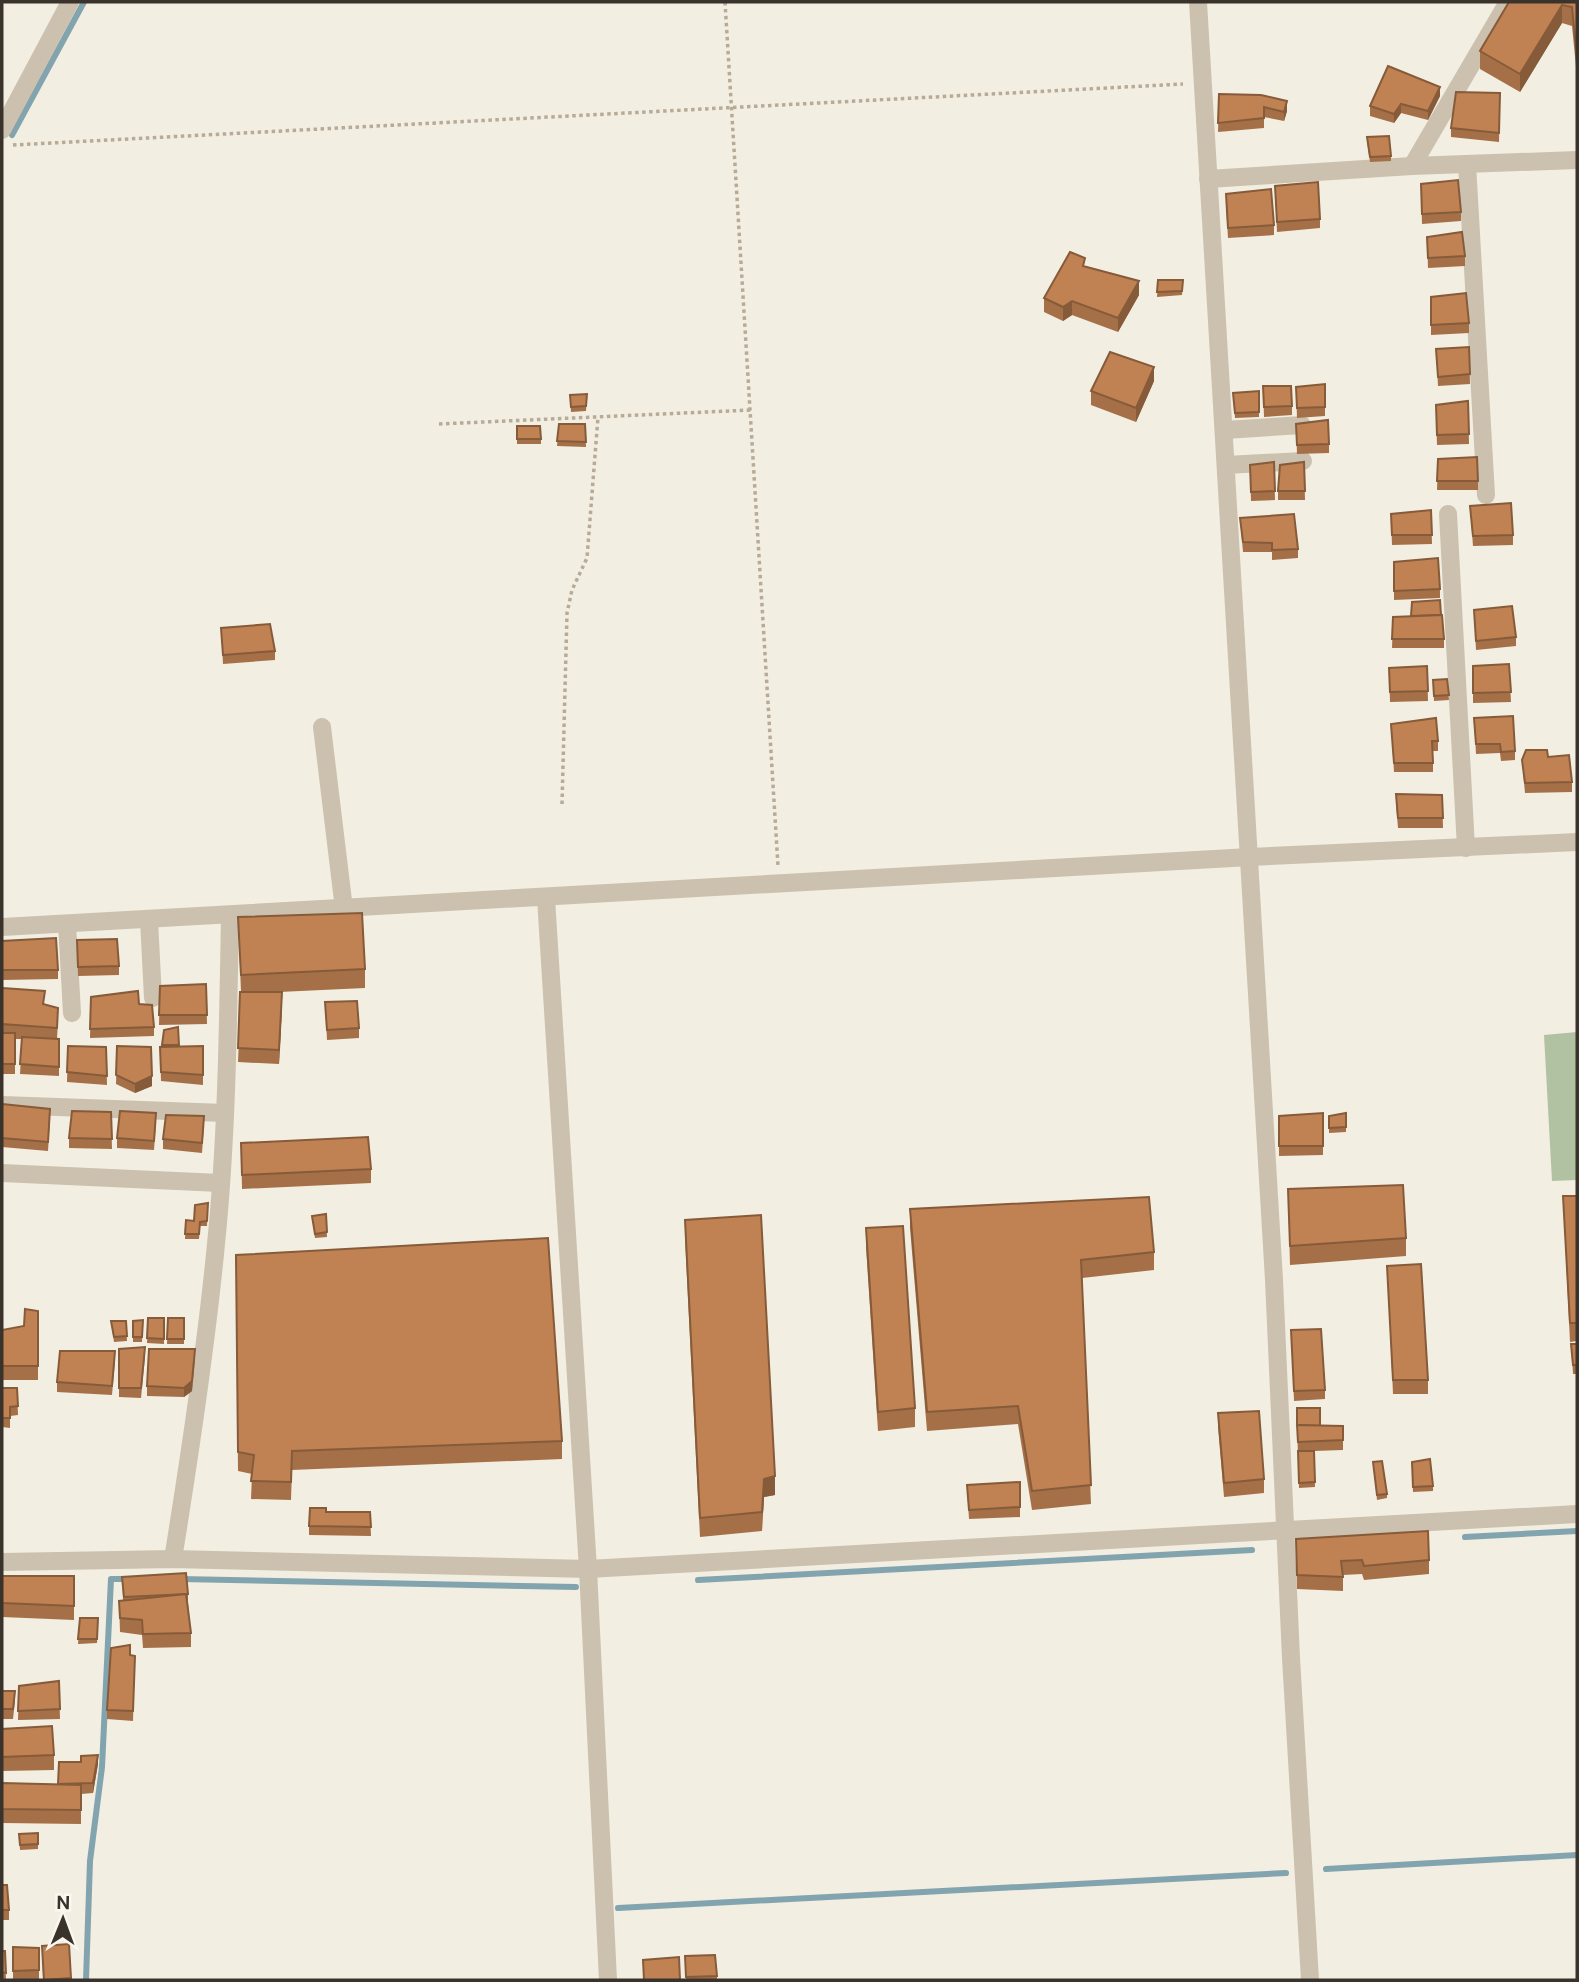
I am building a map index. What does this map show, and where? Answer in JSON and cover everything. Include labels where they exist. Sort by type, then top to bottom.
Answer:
[{"type":"street","points":[[2,130],[70,2]]},
{"type":"street","points":[[1198,2],[1250,857],[1310,1980]]},
{"type":"street","points":[[1412,166],[1508,2]]},
{"type":"street","points":[[1208,179],[1412,166],[1577,160]]},
{"type":"street","points":[[1467,164],[1486,495]]},
{"type":"street","points":[[1224,430],[1302,425]]},
{"type":"street","points":[[1226,465],[1303,461]]},
{"type":"street","points":[[1448,514],[1466,848]]},
{"type":"street","points":[[322,726],[344,909]]},
{"type":"street","points":[[2,928],[1250,857],[1577,842]]},
{"type":"street","points":[[546,898],[588,1569],[608,1980]]},
{"type":"street","points":[[173,1559],[195,1421],[216,1243],[228,1064],[230,915]]},
{"type":"street","points":[[149,919],[153,999]]},
{"type":"street","points":[[67,924],[72,1013]]},
{"type":"street","points":[[2,1105],[225,1113]]},
{"type":"street","points":[[2,1172],[220,1183]]},
{"type":"street","points":[[2,1562],[173,1559],[588,1569],[1577,1514]]},
{"type":"path","points":[[725,2],[779,885]]},
{"type":"path","points":[[2,146],[1203,83]]},
{"type":"path","points":[[439,424],[751,410]]},
{"type":"path","points":[[562,804],[567,613],[572,590],[587,558],[598,417]]},
{"type":"green space","points":[[1577,1032],[1577,1180],[1552,1181],[1544,1035]]},
{"type":"building","points":[[1509,2],[1577,2],[1577,58],[1572,7],[1562,5],[1520,74],[1480,51]]},
{"type":"building","points":[[1388,66],[1440,87],[1428,111],[1401,104],[1394,114],[1370,106]]},
{"type":"building","points":[[1456,92],[1500,93],[1499,133],[1451,128]]},
{"type":"building","points":[[1219,94],[1261,95],[1287,101],[1284,112],[1264,107],[1264,118],[1218,123]]},
{"type":"building","points":[[1389,136],[1391,156],[1370,157],[1367,137]]},
{"type":"building","points":[[1458,180],[1461,212],[1422,214],[1421,184]]},
{"type":"building","points":[[1318,182],[1320,219],[1277,222],[1275,186]]},
{"type":"building","points":[[1271,189],[1274,225],[1228,228],[1226,194]]},
{"type":"building","points":[[1462,232],[1465,256],[1428,258],[1427,237]]},
{"type":"building","points":[[1070,252],[1085,258],[1083,266],[1139,281],[1118,318],[1072,301],[1063,307],[1044,298]]},
{"type":"building","points":[[1158,280],[1183,280],[1182,291],[1157,292]]},
{"type":"building","points":[[1466,293],[1469,323],[1431,325],[1431,297]]},
{"type":"building","points":[[1469,347],[1470,374],[1438,377],[1436,349]]},
{"type":"building","points":[[1110,352],[1154,367],[1136,408],[1091,391]]},
{"type":"building","points":[[1325,384],[1325,407],[1297,408],[1296,387]]},
{"type":"building","points":[[1263,386],[1291,386],[1292,406],[1264,407]]},
{"type":"building","points":[[1259,391],[1259,412],[1235,413],[1233,393]]},
{"type":"building","points":[[587,394],[586,406],[571,407],[570,395]]},
{"type":"building","points":[[1468,401],[1469,434],[1437,435],[1436,405]]},
{"type":"building","points":[[1328,420],[1329,444],[1297,445],[1296,424]]},
{"type":"building","points":[[559,424],[585,424],[586,442],[557,441]]},
{"type":"building","points":[[517,426],[540,426],[541,439],[517,439]]},
{"type":"building","points":[[1477,457],[1478,481],[1437,481],[1438,459]]},
{"type":"building","points":[[1274,462],[1275,491],[1251,492],[1250,465]]},
{"type":"building","points":[[1304,462],[1305,491],[1278,491],[1280,465]]},
{"type":"building","points":[[1511,503],[1513,535],[1473,536],[1470,506]]},
{"type":"building","points":[[1431,510],[1432,535],[1392,535],[1391,514]]},
{"type":"building","points":[[1294,514],[1298,549],[1272,550],[1272,543],[1243,542],[1240,518]]},
{"type":"building","points":[[1438,558],[1440,589],[1394,591],[1394,562]]},
{"type":"building","points":[[1440,600],[1441,615],[1411,616],[1412,602]]},
{"type":"building","points":[[1512,606],[1516,637],[1476,641],[1474,610]]},
{"type":"building","points":[[1442,615],[1444,639],[1392,639],[1393,617]]},
{"type":"building","points":[[270,624],[275,651],[223,655],[221,628]]},
{"type":"building","points":[[1509,664],[1511,692],[1473,693],[1473,666]]},
{"type":"building","points":[[1427,666],[1428,691],[1390,692],[1389,668]]},
{"type":"building","points":[[1447,679],[1449,695],[1434,696],[1433,680]]},
{"type":"building","points":[[1513,716],[1515,751],[1501,752],[1500,744],[1476,744],[1474,718]]},
{"type":"building","points":[[1436,718],[1438,741],[1432,741],[1433,763],[1394,763],[1391,724]]},
{"type":"building","points":[[1526,750],[1547,750],[1548,757],[1569,755],[1572,782],[1525,783],[1522,760]]},
{"type":"building","points":[[1396,794],[1442,795],[1443,818],[1398,818]]},
{"type":"building","points":[[362,913],[365,969],[241,975],[238,917]]},
{"type":"building","points":[[56,938],[58,970],[2,970],[2,941]]},
{"type":"building","points":[[117,939],[119,966],[78,967],[77,940]]},
{"type":"building","points":[[206,984],[207,1015],[159,1015],[160,986]]},
{"type":"building","points":[[2,988],[45,991],[43,1004],[58,1008],[57,1028],[2,1024]]},
{"type":"building","points":[[138,991],[139,1004],[152,1005],[154,1027],[90,1029],[91,997]]},
{"type":"building","points":[[240,992],[282,992],[279,1050],[238,1048]]},
{"type":"building","points":[[357,1001],[359,1028],[327,1030],[325,1002]]},
{"type":"building","points":[[178,1027],[179,1045],[162,1045],[164,1030]]},
{"type":"building","points":[[2,1033],[15,1033],[15,1064],[2,1064]]},
{"type":"building","points":[[22,1037],[59,1039],[59,1067],[20,1064]]},
{"type":"building","points":[[68,1046],[106,1047],[107,1076],[67,1072]]},
{"type":"building","points":[[117,1046],[151,1047],[152,1076],[135,1084],[116,1075]]},
{"type":"building","points":[[203,1046],[203,1075],[161,1072],[160,1047]]},
{"type":"building","points":[[2,1104],[50,1109],[48,1142],[2,1138]]},
{"type":"building","points":[[72,1111],[111,1112],[112,1139],[69,1138]]},
{"type":"building","points":[[120,1111],[156,1113],[154,1141],[117,1138]]},
{"type":"building","points":[[1323,1113],[1323,1146],[1279,1146],[1279,1116]]},
{"type":"building","points":[[1346,1113],[1346,1127],[1329,1128],[1329,1116]]},
{"type":"building","points":[[166,1115],[204,1116],[202,1143],[163,1139]]},
{"type":"building","points":[[368,1137],[371,1169],[242,1175],[241,1143]]},
{"type":"building","points":[[1403,1185],[1406,1238],[1290,1246],[1288,1189]]},
{"type":"building","points":[[1563,1196],[1577,1196],[1577,1323],[1570,1323]]},
{"type":"building","points":[[1149,1197],[1154,1252],[1081,1260],[1091,1485],[1032,1491],[1018,1406],[927,1412],[910,1209]]},
{"type":"building","points":[[208,1203],[207,1221],[200,1222],[199,1234],[185,1234],[186,1220],[194,1221],[195,1205]]},
{"type":"building","points":[[326,1214],[327,1232],[315,1234],[312,1216]]},
{"type":"building","points":[[761,1215],[775,1476],[764,1479],[762,1512],[700,1518],[685,1220]]},
{"type":"building","points":[[903,1226],[915,1408],[878,1412],[866,1228]]},
{"type":"building","points":[[548,1238],[562,1441],[292,1451],[291,1482],[251,1481],[254,1455],[238,1452],[236,1255]]},
{"type":"building","points":[[1421,1264],[1428,1380],[1393,1380],[1387,1266]]},
{"type":"building","points":[[25,1309],[38,1311],[38,1366],[2,1366],[2,1330],[24,1326]]},
{"type":"building","points":[[148,1318],[164,1318],[164,1339],[147,1338]]},
{"type":"building","points":[[168,1318],[184,1318],[184,1339],[167,1339]]},
{"type":"building","points":[[143,1320],[142,1337],[133,1337],[133,1321]]},
{"type":"building","points":[[111,1321],[126,1321],[127,1336],[114,1337]]},
{"type":"building","points":[[1321,1329],[1325,1390],[1294,1391],[1291,1330]]},
{"type":"building","points":[[1571,1344],[1577,1344],[1577,1365],[1573,1365]]},
{"type":"building","points":[[145,1347],[141,1388],[119,1388],[119,1349]]},
{"type":"building","points":[[149,1349],[195,1349],[192,1381],[184,1388],[147,1386]]},
{"type":"building","points":[[60,1351],[115,1351],[112,1386],[57,1382]]},
{"type":"building","points":[[2,1388],[17,1388],[18,1406],[10,1407],[10,1418],[2,1418]]},
{"type":"building","points":[[1297,1408],[1320,1408],[1320,1426],[1297,1425]]},
{"type":"building","points":[[1259,1411],[1264,1479],[1224,1483],[1218,1413]]},
{"type":"building","points":[[1297,1425],[1343,1426],[1343,1440],[1298,1442]]},
{"type":"building","points":[[1298,1451],[1314,1451],[1315,1482],[1299,1483]]},
{"type":"building","points":[[1430,1459],[1433,1486],[1413,1487],[1412,1462]]},
{"type":"building","points":[[1382,1461],[1387,1494],[1377,1495],[1373,1462]]},
{"type":"building","points":[[1020,1482],[1020,1507],[969,1510],[967,1485]]},
{"type":"building","points":[[310,1508],[326,1508],[326,1512],[370,1512],[371,1527],[309,1526]]},
{"type":"building","points":[[1428,1531],[1429,1560],[1364,1566],[1362,1560],[1341,1561],[1343,1577],[1297,1575],[1296,1539]]},
{"type":"building","points":[[186,1573],[188,1594],[124,1597],[122,1577]]},
{"type":"building","points":[[2,1576],[74,1576],[74,1606],[2,1603]]},
{"type":"building","points":[[186,1594],[191,1633],[143,1634],[142,1620],[120,1618],[119,1601]]},
{"type":"building","points":[[80,1618],[98,1618],[97,1639],[78,1639]]},
{"type":"building","points":[[130,1645],[130,1655],[135,1656],[133,1711],[107,1710],[111,1648]]},
{"type":"building","points":[[59,1681],[60,1709],[18,1711],[19,1686]]},
{"type":"building","points":[[2,1691],[15,1691],[13,1709],[2,1709]]},
{"type":"building","points":[[52,1726],[54,1755],[2,1757],[2,1729]]},
{"type":"building","points":[[98,1755],[93,1783],[58,1784],[59,1762],[81,1762],[81,1756]]},
{"type":"building","points":[[2,1783],[81,1785],[81,1810],[2,1809]]},
{"type":"building","points":[[38,1833],[38,1844],[20,1845],[19,1834]]},
{"type":"building","points":[[2,1885],[7,1885],[9,1910],[2,1910]]},
{"type":"building","points":[[69,1944],[71,1978],[44,1980],[42,1946]]},
{"type":"building","points":[[13,1947],[39,1948],[39,1970],[13,1971]]},
{"type":"building","points":[[2,1951],[5,1951],[6,1973],[2,1972]]},
{"type":"building","points":[[715,1955],[717,1976],[686,1977],[685,1956]]},
{"type":"building","points":[[679,1957],[680,1980],[644,1980],[643,1960]]},
{"type":"waterway","points":[[12,135],[84,2]]},
{"type":"waterway","points":[[1465,1537],[1577,1531]]},
{"type":"waterway","points":[[698,1580],[1252,1550]]},
{"type":"waterway","points":[[86,1980],[90,1861],[102,1767],[111,1579],[127,1579]]},
{"type":"waterway","points":[[180,1579],[576,1587]]},
{"type":"waterway","points":[[1326,1869],[1577,1855]]},
{"type":"waterway","points":[[618,1908],[1286,1873]]}]
